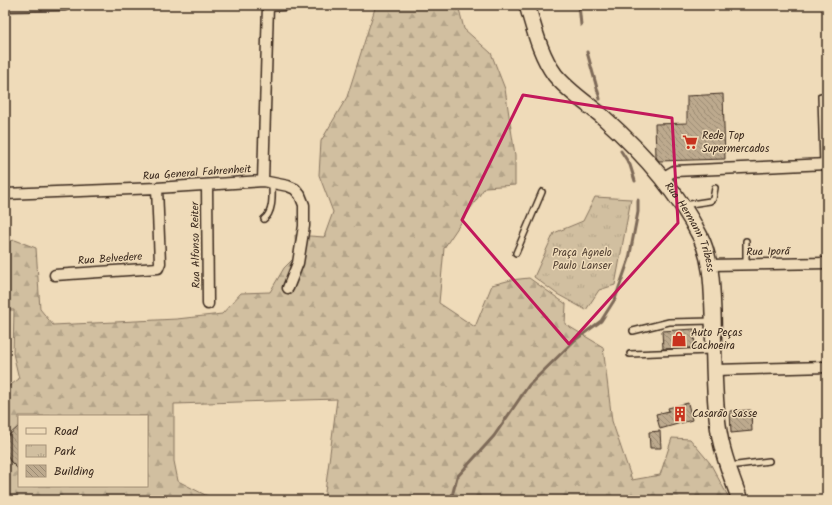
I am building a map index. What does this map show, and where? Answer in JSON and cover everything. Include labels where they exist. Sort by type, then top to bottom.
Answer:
[{"type":"main road","name":"Rua Hermann Tribess","points":[[528,5],[543,53],[555,74],[568,88],[619,131],[662,178],[681,205],[700,237],[710,265],[717,424],[722,450],[740,500]]},
{"type":"street","points":[[5,6],[65,5]]},
{"type":"street","points":[[268,6],[285,5]]},
{"type":"street","name":"Rua General Fahrenheit","points":[[5,194],[157,188],[268,181],[268,6]]},
{"type":"street","points":[[662,178],[674,170],[825,164]]},
{"type":"street","points":[[268,181],[295,189],[304,205],[302,244],[298,263],[288,288]]},
{"type":"street","name":"Rua Alfonso Reiter","points":[[207,185],[208,304]]},
{"type":"street","name":"Rua Belvedere","points":[[55,275],[158,268],[160,264],[157,188]]},
{"type":"street","name":"Rua Iporã","points":[[710,265],[827,263]]},
{"type":"street","points":[[715,370],[827,367]]},
{"type":"lane","points":[[821,96],[825,164]]},
{"type":"lane","points":[[264,219],[270,208],[268,181]]},
{"type":"lane","points":[[681,205],[710,201],[713,199],[715,188]]},
{"type":"lane","points":[[516,253],[542,192]]},
{"type":"lane","points":[[746,241],[746,265]]},
{"type":"lane","points":[[633,331],[669,322],[713,321]]},
{"type":"lane","points":[[630,354],[714,351]]},
{"type":"lane","points":[[728,467],[769,461]]},
{"type":"highlighted area","points":[[523,95],[672,118],[678,223],[569,344],[462,220]]},
{"type":"green space","points":[[376,5],[458,5],[464,29],[491,53],[505,89],[515,155],[515,185],[485,187],[444,248],[439,303],[475,327],[492,285],[511,280],[529,278],[566,304],[565,324],[603,347],[612,421],[632,480],[660,475],[672,438],[690,439],[710,463],[730,500],[324,500],[337,399],[174,404],[174,461],[178,481],[215,500],[5,500],[5,389],[19,379],[13,353],[14,310],[5,310],[5,242],[15,240],[36,248],[40,309],[53,325],[177,319],[222,314],[241,293],[270,292],[284,268],[296,256],[295,235],[324,237],[333,212],[319,175],[321,141],[347,97]]},
{"type":"green space","name":"Praça Agnelo Paulo Lanser","points":[[595,197],[631,199],[615,285],[599,290],[586,310],[557,294],[534,277],[554,233],[583,221]]},
{"type":"building","name":"Rede Top Supermercados","points":[[723,94],[725,159],[659,161],[656,157],[655,124],[687,123],[687,96]]},
{"type":"building","name":"Auto Peças Cachoeira","points":[[694,329],[695,348],[663,349],[662,331]]},
{"type":"building","name":"Casarão Sasse","points":[[688,403],[692,420],[660,429],[656,414],[669,411],[668,408]]},
{"type":"building","points":[[751,410],[752,431],[731,433],[730,411]]},
{"type":"building","points":[[18,427],[18,469],[10,461],[5,450],[8,436]]},
{"type":"building","points":[[660,431],[661,448],[650,448],[649,432]]},
{"type":"waterway","points":[[579,5],[581,25]]},
{"type":"waterway","points":[[587,52],[600,99]]},
{"type":"waterway","points":[[621,151],[630,165],[635,181]]},
{"type":"waterway","points":[[451,500],[457,477],[494,436],[529,385],[575,340],[601,321],[615,299],[629,259],[638,212],[638,200]]},
{"type":"place","name":"Rede Top Supermercados","points":[[690,142]]},
{"type":"place","name":"Auto Peças Cachoeira","points":[[679,339]]},
{"type":"place","name":"Casarão Sasse","points":[[680,414]]}]
